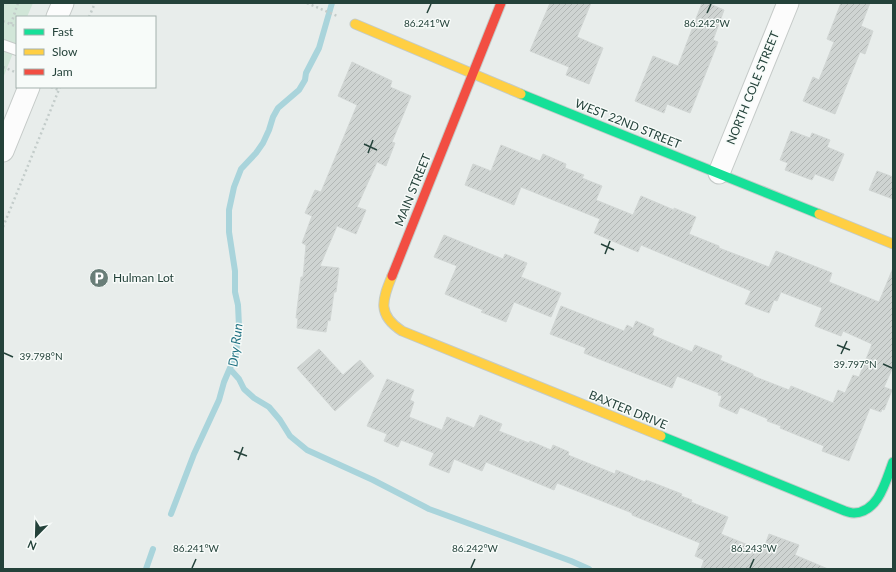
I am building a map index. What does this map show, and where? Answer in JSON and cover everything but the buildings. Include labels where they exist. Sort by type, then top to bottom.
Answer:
[{"type":"street","points":[[57,16],[63,3]]},
{"type":"street","name":"MAIN STREET","points":[[386,316],[383,306],[385,293],[501,3]]},
{"type":"street","name":"NORTH COLE STREET","points":[[719,173],[788,3]]},
{"type":"street","name":"WEST 22ND STREET","points":[[355,24],[472,74],[893,244]]},
{"type":"street","points":[[3,151],[29,88]]},
{"type":"street","name":"BAXTER DRIVE","points":[[386,316],[388,321],[402,331],[845,511],[853,513],[862,512],[873,505],[878,499],[893,462]]},
{"type":"lane","points":[[3,45],[16,50]]},
{"type":"path","points":[[11,24],[18,3]]},
{"type":"path","points":[[89,16],[95,3]]},
{"type":"path","points":[[308,4],[355,24]]},
{"type":"path","points":[[3,21],[16,26]]},
{"type":"path","points":[[3,67],[16,73]]},
{"type":"path","points":[[3,227],[59,88]]},
{"type":"green space","points":[[3,3],[33,3],[27,16],[16,16],[16,46],[3,78]]},
{"type":"waterway","name":"Dry Run","points":[[171,514],[194,454],[219,400],[224,382],[236,354],[239,326],[238,305],[235,292],[235,271],[229,232],[229,210],[234,187],[241,169],[263,143],[278,108],[299,90],[305,80],[306,73],[319,48],[332,3]]},
{"type":"waterway","name":"Dry Run","points":[[230,369],[239,379],[244,389],[254,398],[269,407],[280,420],[290,436],[307,450],[373,480],[429,509],[589,569]]},
{"type":"waterway","points":[[146,569],[153,549]]},
{"type":"traffic: fast","points":[[521,94],[819,214]]},
{"type":"traffic: fast","points":[[661,436],[853,513],[863,511],[870,507],[875,501],[884,486],[893,462]]},
{"type":"traffic: slow","points":[[355,24],[521,94]]},
{"type":"traffic: slow","points":[[819,214],[893,244]]},
{"type":"traffic: slow","points":[[392,276],[384,300],[385,313],[388,319],[402,331],[661,436]]},
{"type":"traffic: jam","points":[[392,276],[501,3]]},
{"type":"place","name":"Hulman Lot","points":[[99,278]]}]
